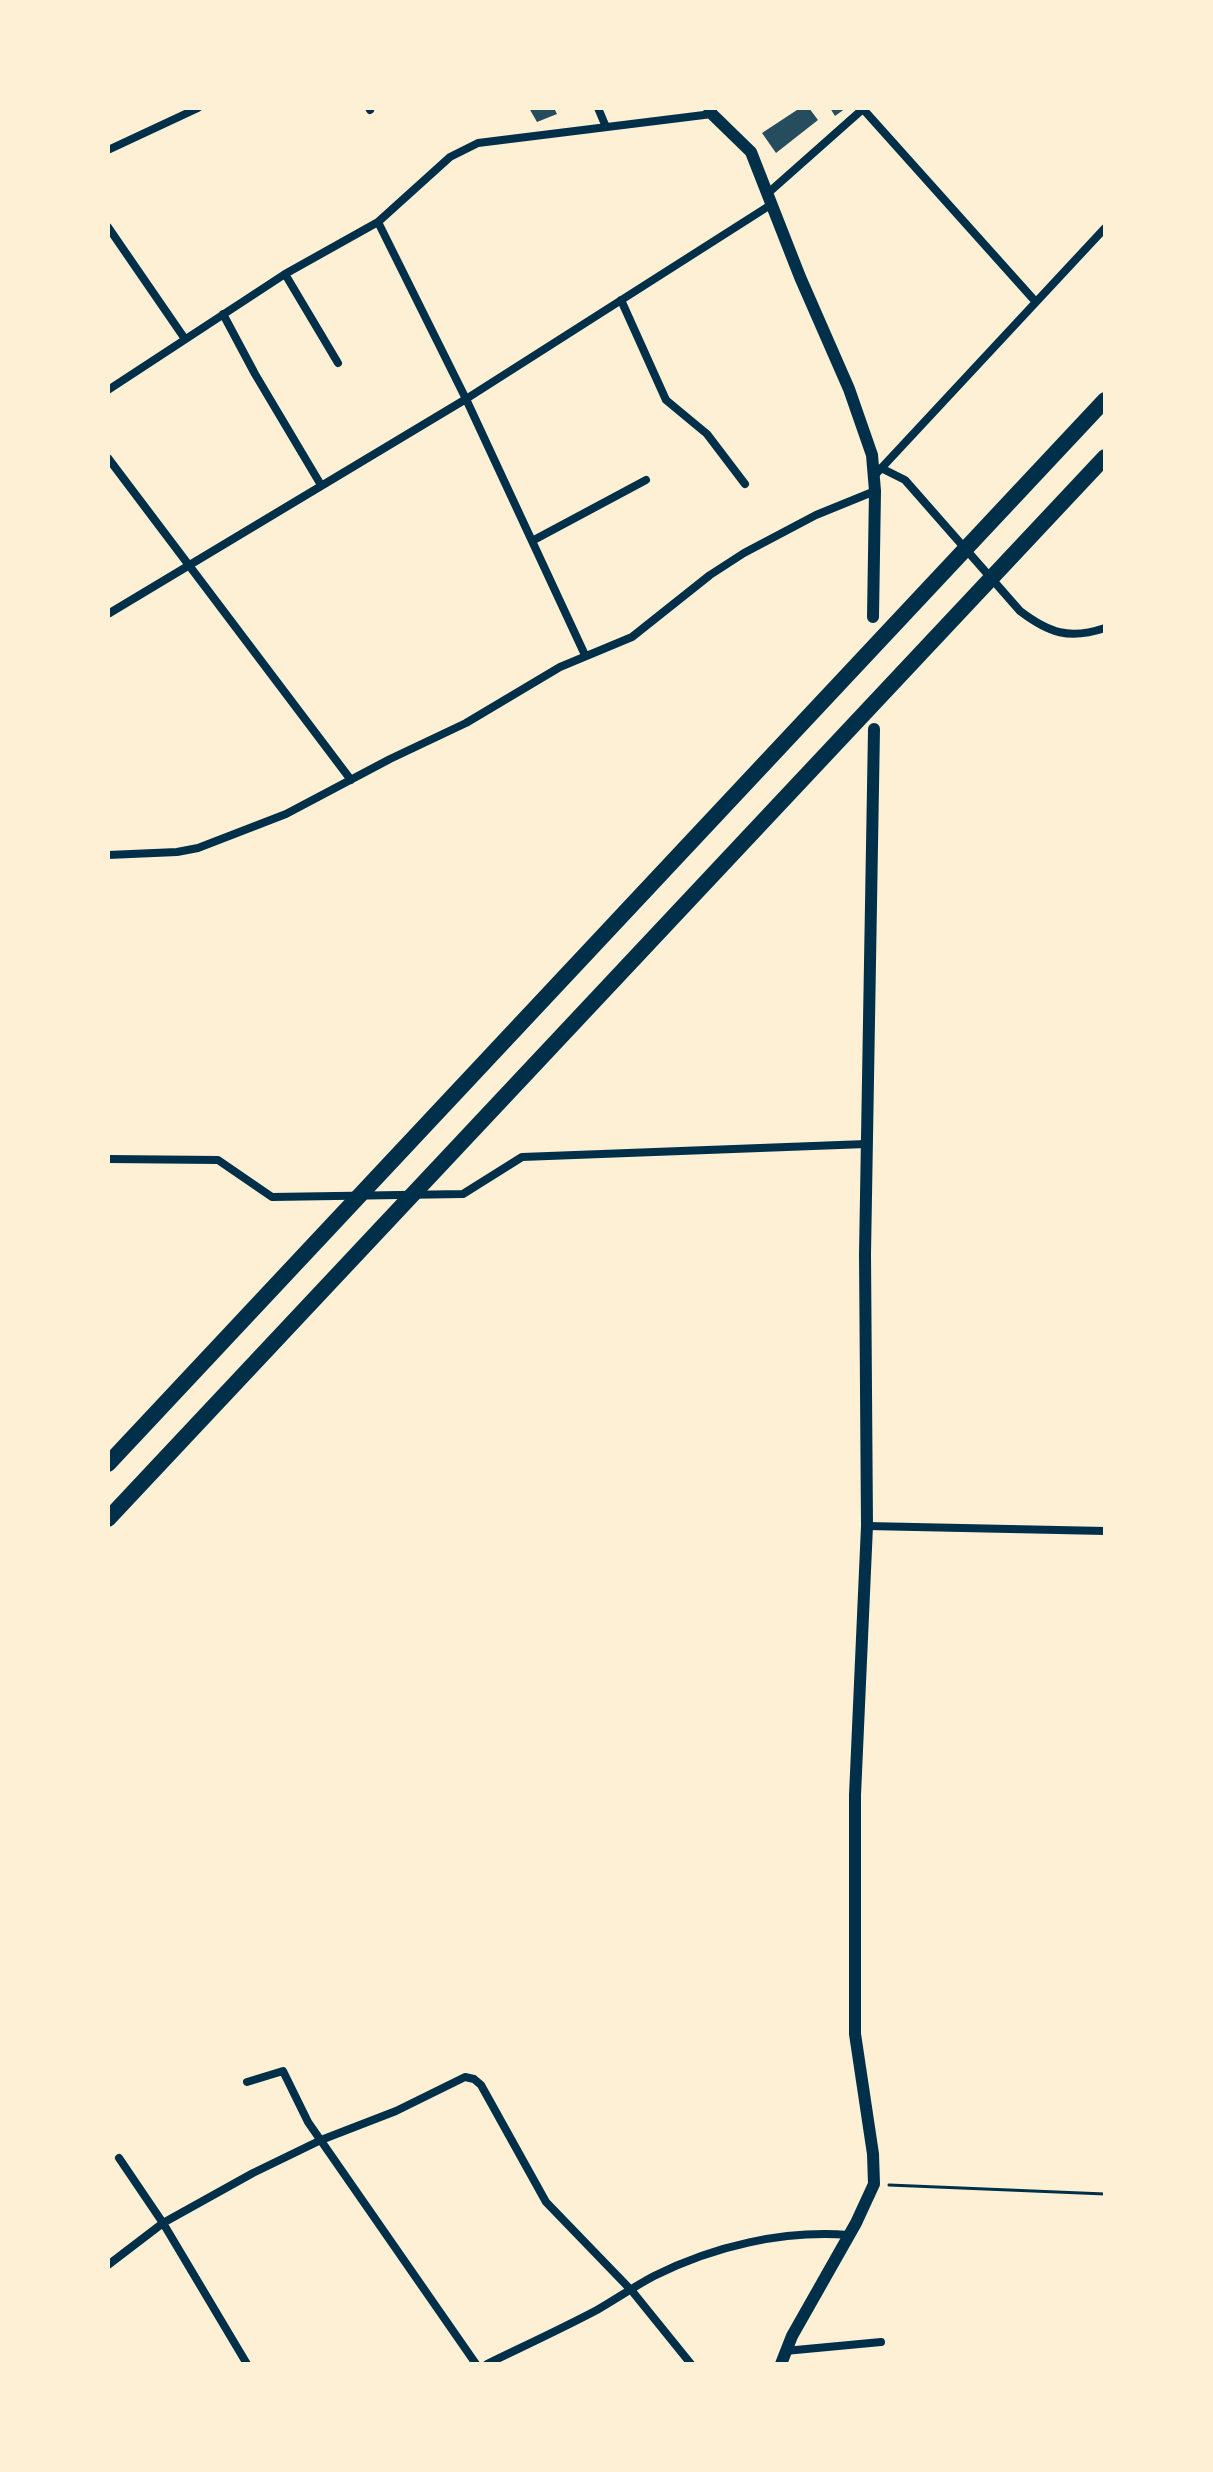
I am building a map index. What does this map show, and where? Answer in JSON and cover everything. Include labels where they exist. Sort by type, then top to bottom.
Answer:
[{"type":"highway","points":[[108,1464],[1105,400]]},
{"type":"highway","points":[[108,1519],[1105,457]]},
{"type":"main road","points":[[710,111],[751,152],[800,277],[849,389],[878,472],[873,617]]},
{"type":"main road","points":[[783,2358],[869,2199],[874,2184],[873,2154],[855,2034],[855,1795],[867,1526],[866,1144],[874,729]]},
{"type":"street","points":[[108,150],[198,108]]},
{"type":"street","points":[[598,108],[606,127]]},
{"type":"street","points":[[108,614],[466,399],[621,300],[769,199],[864,108],[1035,301]]},
{"type":"street","points":[[108,390],[285,274],[378,222],[450,157],[478,143],[710,111]]},
{"type":"street","points":[[378,222],[466,399],[585,655]]},
{"type":"street","points":[[108,227],[185,339]]},
{"type":"street","points":[[1105,228],[878,472],[905,480],[1020,611],[1042,628],[1070,635],[1105,628]]},
{"type":"street","points":[[285,274],[338,363]]},
{"type":"street","points":[[621,300],[666,400],[707,434],[745,484]]},
{"type":"street","points":[[223,314],[321,485]]},
{"type":"street","points":[[108,458],[351,780]]},
{"type":"street","points":[[532,541],[646,480]]},
{"type":"street","points":[[108,855],[177,852],[208,844],[286,814],[466,723],[585,655],[632,637],[710,575],[756,546],[833,507],[875,491]]},
{"type":"street","points":[[108,1159],[218,1160],[272,1197],[463,1194],[522,1157],[866,1144]]},
{"type":"street","points":[[867,1526],[1105,1531]]},
{"type":"street","points":[[247,2082],[283,2071],[300,2109],[476,2364]]},
{"type":"street","points":[[108,2265],[163,2223],[253,2173],[321,2140],[396,2111],[465,2077],[474,2079],[486,2094],[546,2202],[632,2291],[691,2364]]},
{"type":"street","points":[[119,2158],[163,2223],[247,2364]]},
{"type":"street","points":[[487,2364],[697,2256],[802,2233],[852,2229]]},
{"type":"street","points":[[783,2358],[881,2342]]},
{"type":"path","points":[[874,2184],[1105,2194]]},
{"type":"building","points":[[529,108],[554,108],[557,114],[537,122]]},
{"type":"building","points":[[800,108],[809,108],[818,120],[776,153],[762,133]]},
{"type":"building","points":[[830,108],[846,108],[835,116]]}]
